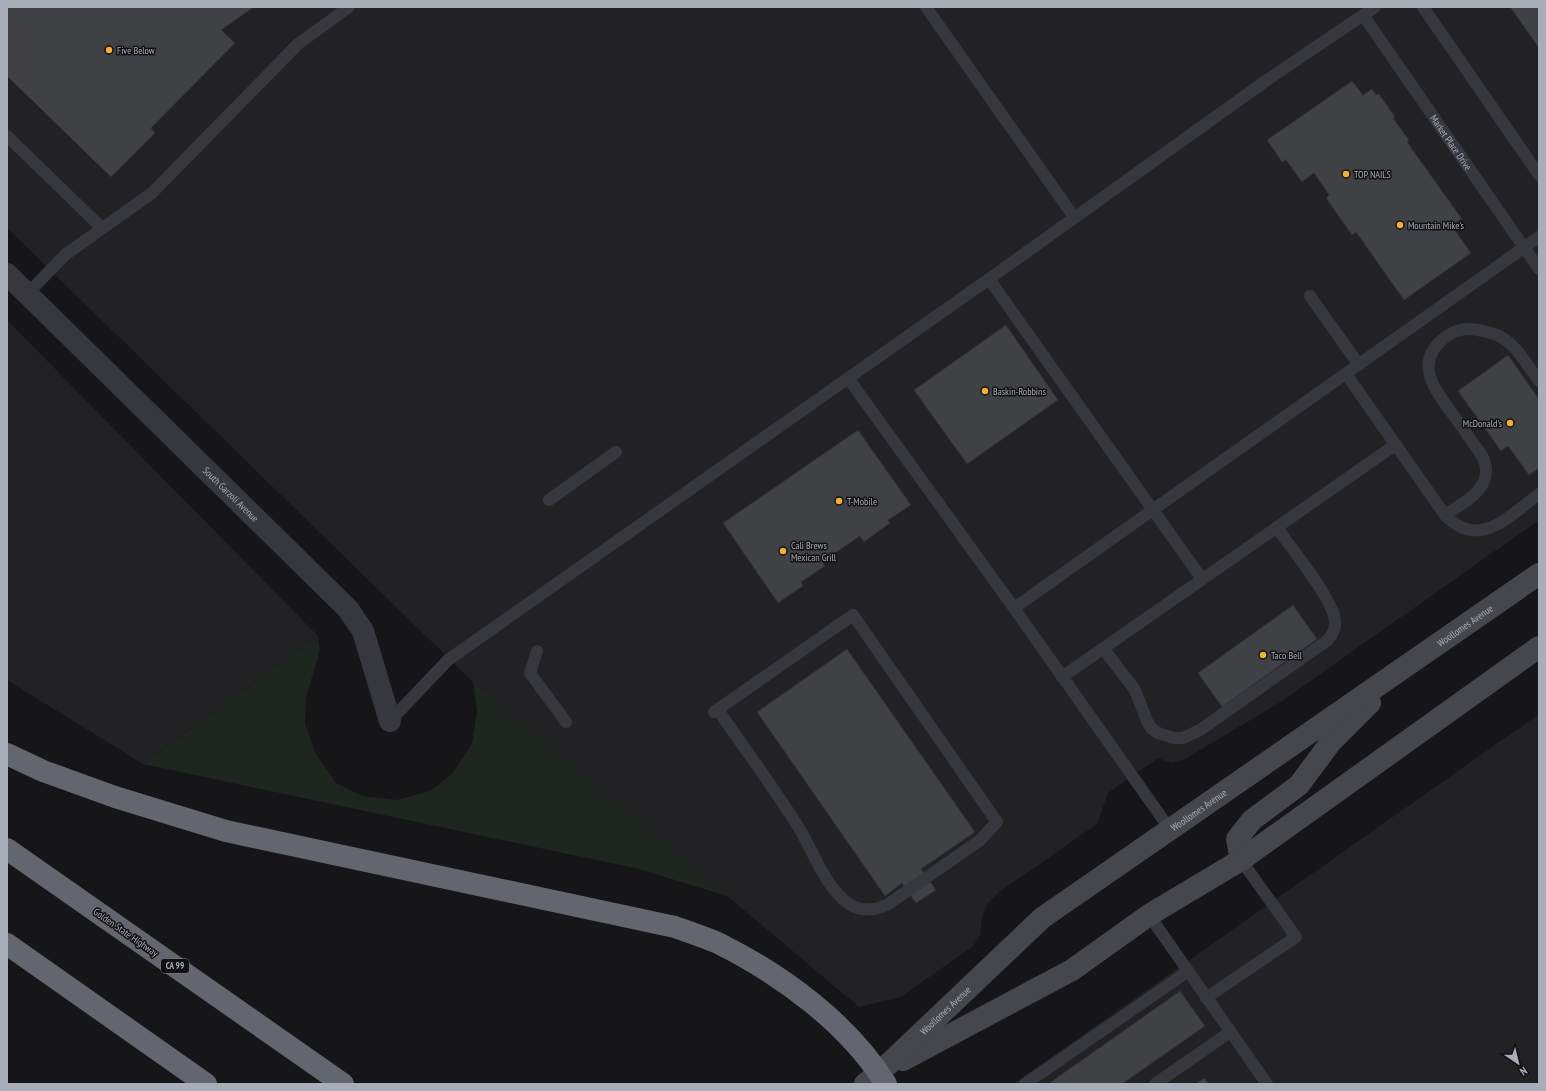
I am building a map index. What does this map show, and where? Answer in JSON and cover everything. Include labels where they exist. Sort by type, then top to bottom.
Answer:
[{"type":"highway","points":[[7,754],[43,771],[115,797],[226,831],[675,927],[717,942],[758,964],[808,1000],[844,1032],[877,1080]]},
{"type":"highway","name":"Golden State Highway","points":[[7,849],[342,1084]]},
{"type":"highway","points":[[7,944],[206,1084]]},
{"type":"street","name":"South Garzoli Avenue","points":[[7,274],[348,609],[363,631],[390,722]]},
{"type":"street","name":"Woollomes Avenue","points":[[877,1080],[1042,918],[1169,828],[1539,574]]},
{"type":"street","name":"Woollomes Avenue","points":[[877,1080],[1072,970],[1149,915],[1241,860],[1539,646]]},
{"type":"street","points":[[1241,860],[1237,839],[1252,820],[1299,785],[1331,742],[1407,666]]},
{"type":"lane","points":[[27,294],[65,255],[102,228],[135,207],[152,193],[298,44],[350,7]]},
{"type":"lane","points":[[926,7],[1074,218]]},
{"type":"lane","points":[[390,722],[448,660],[989,279],[1267,80],[1375,7]]},
{"type":"lane","points":[[1423,7],[1539,175]]},
{"type":"lane","name":"Market Place Drive","points":[[1363,16],[1539,269]]},
{"type":"lane","points":[[7,136],[102,228]]},
{"type":"lane","points":[[1014,608],[1539,237]]},
{"type":"lane","points":[[989,279],[1152,511],[1202,579]]},
{"type":"lane","points":[[1310,296],[1359,365]]},
{"type":"lane","points":[[1449,519],[1477,491],[1484,480],[1486,472],[1483,457],[1430,380],[1428,370],[1429,359],[1434,348],[1449,334],[1465,328],[1474,328],[1501,336],[1514,346],[1539,381]]},
{"type":"lane","points":[[1346,374],[1449,519],[1467,530],[1484,531],[1539,494]]},
{"type":"lane","points":[[848,378],[1014,608],[1169,828]]},
{"type":"lane","points":[[1062,677],[1395,445]]},
{"type":"lane","points":[[549,500],[616,452]]},
{"type":"lane","points":[[1104,648],[1135,690],[1151,728],[1166,736],[1183,738],[1200,730],[1328,640],[1335,628],[1335,622],[1326,598],[1277,528]]},
{"type":"lane","points":[[853,615],[997,822],[980,841],[887,905],[877,909],[867,910],[850,905],[830,885],[798,828],[716,711],[853,615]]},
{"type":"lane","points":[[537,650],[530,673],[566,722]]},
{"type":"lane","points":[[1206,998],[1296,937],[1241,860]]},
{"type":"lane","points":[[1149,915],[1187,972],[1267,1084]]},
{"type":"lane","points":[[1025,1084],[1187,972]]},
{"type":"lane","points":[[1155,1084],[1230,1032]]},
{"type":"shaded area","points":[[7,7],[1539,7],[1539,520],[1279,703],[1183,760],[1171,763],[1158,758],[1108,793],[1097,824],[998,893],[988,903],[982,916],[980,936],[973,946],[901,997],[859,1007],[473,682],[7,228]]},
{"type":"shaded area","points":[[7,320],[318,636],[143,764],[7,680]]},
{"type":"shaded area","points":[[318,636],[320,650],[306,697],[305,724],[316,754],[336,783],[362,796],[397,800],[430,791],[452,774],[472,744],[477,711],[473,682],[730,897],[639,869],[143,764]]},
{"type":"shaded area","points":[[1539,714],[1539,1084],[1013,1084]]},
{"type":"building","points":[[7,7],[254,7],[221,30],[235,43],[151,128],[155,133],[111,177],[7,76]]},
{"type":"building","points":[[1510,7],[1539,7],[1539,48]]},
{"type":"building","points":[[1352,81],[1363,95],[1372,89],[1376,95],[1379,94],[1395,117],[1393,118],[1409,140],[1407,142],[1462,219],[1452,226],[1471,253],[1404,300],[1356,232],[1352,235],[1326,198],[1329,195],[1314,173],[1302,182],[1286,160],[1282,162],[1267,140]]},
{"type":"building","points":[[1006,325],[1058,400],[967,464],[914,390]]},
{"type":"building","name":"McDonald's","points":[[1508,355],[1539,399],[1539,468],[1529,475],[1508,446],[1501,451],[1458,391]]},
{"type":"building","points":[[858,430],[911,505],[888,520],[890,523],[864,542],[860,536],[822,562],[825,566],[801,582],[803,586],[778,603],[723,523]]},
{"type":"building","points":[[1293,605],[1317,639],[1222,707],[1198,673]]},
{"type":"building","points":[[847,649],[975,832],[921,869],[936,890],[916,903],[902,883],[885,896],[757,712]]},
{"type":"building","points":[[1180,991],[1205,1026],[1122,1084],[1048,1084]]},
{"type":"building","points":[[1204,1078],[1209,1084],[1196,1084]]},
{"type":"place","name":"Five Below","points":[[109,50]]},
{"type":"place","name":"TOP NAILS","points":[[1346,174]]},
{"type":"place","name":"Mountain Mike's","points":[[1400,225]]},
{"type":"place","name":"Baskin-Robbins","points":[[985,391]]},
{"type":"place","name":"McDonald's","points":[[1510,423]]},
{"type":"place","name":"T-Mobile","points":[[839,501]]},
{"type":"place","name":"Cali Brews Mexican Grill","points":[[783,551]]},
{"type":"place","name":"Taco Bell","points":[[1263,655]]}]
